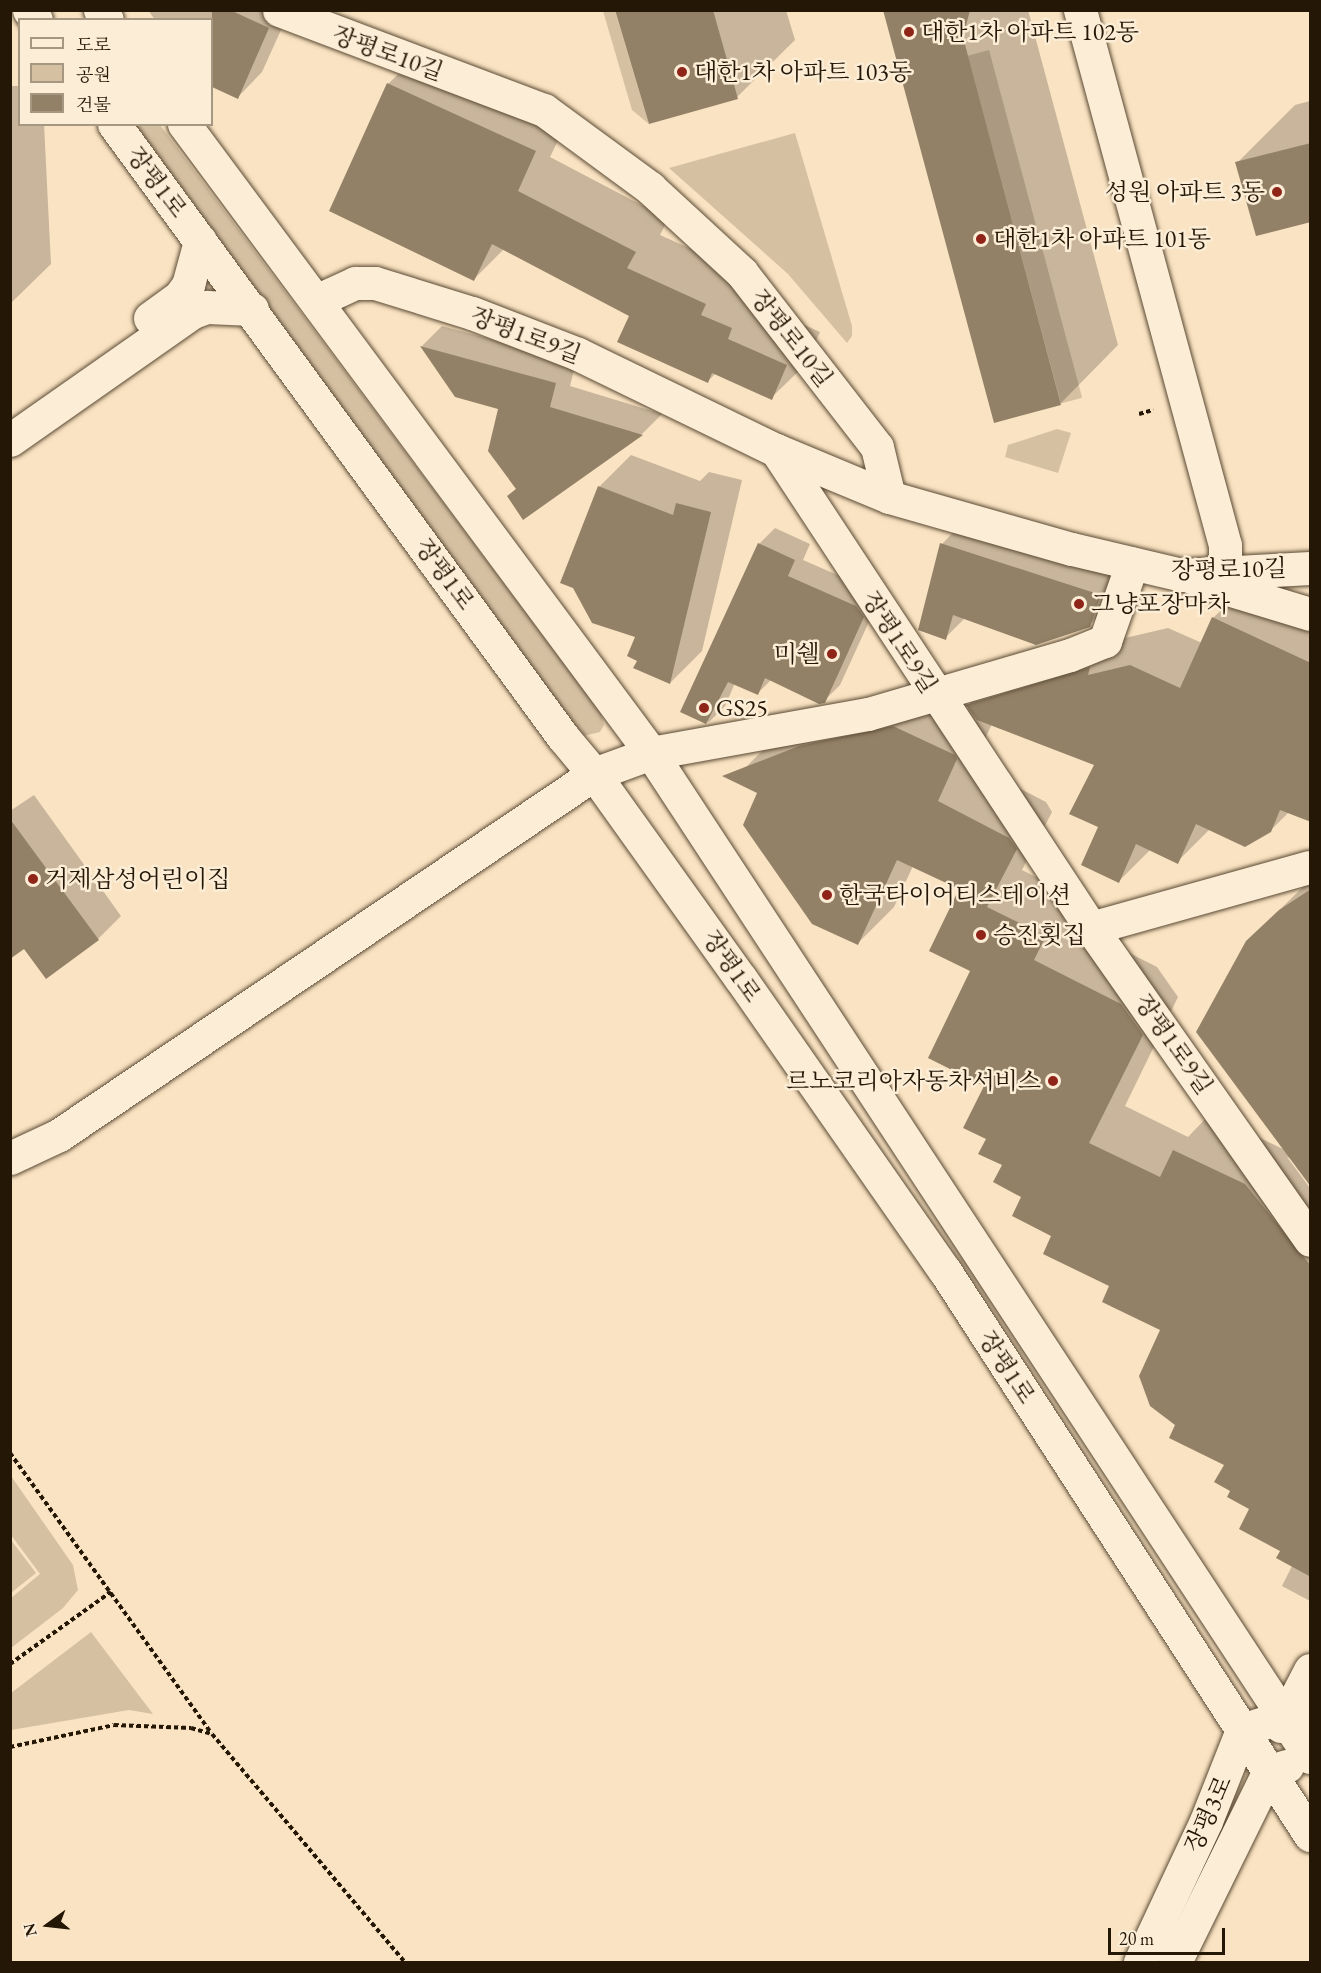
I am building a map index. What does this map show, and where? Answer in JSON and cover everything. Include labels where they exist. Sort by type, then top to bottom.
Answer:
[{"type":"street","name":"장평로10길","points":[[279,10],[543,110],[650,188],[742,273],[877,447],[890,497],[1132,564],[1182,575],[1225,570],[1311,568]]},
{"type":"street","points":[[1080,10],[1225,545],[1225,570]]},
{"type":"street","name":"장평1로","points":[[115,126],[252,309],[563,737],[594,774],[945,1271],[1311,1835]]},
{"type":"street","name":"장평1로","points":[[186,126],[318,300],[651,753],[1297,1712],[1311,1758]]},
{"type":"street","points":[[10,418],[180,296],[195,270],[200,241]]},
{"type":"street","name":"장평1로9길","points":[[318,300],[356,283],[375,284],[472,313],[578,354],[776,450],[934,694],[1090,928],[1311,1240]]},
{"type":"street","points":[[10,440],[193,312],[207,307],[252,309]]},
{"type":"street","points":[[776,450],[890,497]]},
{"type":"street","points":[[10,1158],[59,1135],[594,774],[651,753],[868,714],[1070,655],[1105,641],[1132,564]]},
{"type":"street","points":[[1182,575],[1311,614]]},
{"type":"street","points":[[1090,928],[1311,867]]},
{"type":"street","points":[[1269,1771],[1297,1712],[1311,1670]]},
{"type":"street","points":[[1242,1730],[1297,1712]]},
{"type":"street","name":"장평3로","points":[[1140,1962],[1206,1821],[1242,1730]]},
{"type":"street","name":"장평3로","points":[[1175,1962],[1269,1771],[1311,1758]]},
{"type":"path","points":[[10,1454],[212,1734],[405,1962]]},
{"type":"path","points":[[10,1664],[111,1592]]},
{"type":"path","points":[[10,1747],[114,1725],[191,1728],[212,1734]]},
{"type":"green space","points":[[603,11],[615,11],[649,124],[632,110]]},
{"type":"green space","points":[[989,50],[1082,398],[1061,403],[968,56]]},
{"type":"green space","points":[[126,126],[161,126],[601,713],[604,725],[600,732],[583,736]]},
{"type":"green space","points":[[795,133],[852,326],[852,336],[847,343],[788,274],[669,168]]},
{"type":"green space","points":[[1057,429],[1071,433],[1058,473],[1005,457],[1008,445]]},
{"type":"green space","points":[[11,1476],[73,1565],[78,1590],[63,1608],[11,1648],[11,1598],[40,1574],[11,1535]]},
{"type":"green space","points":[[11,1540],[36,1573],[10,1593]]},
{"type":"green space","points":[[91,1632],[153,1714],[129,1710],[11,1730],[11,1693]]},
{"type":"building","points":[[212,10],[230,10],[269,28],[238,99],[213,87]]},
{"type":"building","name":"대한1차 아파트 103동","points":[[615,10],[713,10],[738,99],[649,124]]},
{"type":"building","name":"대한1차 아파트 101동","points":[[883,10],[970,10],[963,37],[1061,405],[994,423]]},
{"type":"building","points":[[387,83],[536,151],[518,191],[636,252],[627,268],[706,304],[701,315],[732,328],[728,339],[787,365],[772,400],[712,373],[708,383],[617,342],[629,316],[492,244],[474,281],[329,211]]},
{"type":"building","name":"성원 아파트 3동","points":[[1311,143],[1311,222],[1256,236],[1235,162]]},
{"type":"building","points":[[420,346],[556,383],[550,407],[643,435],[523,520],[507,496],[516,489],[488,451],[498,409],[455,397]]},
{"type":"building","points":[[598,486],[673,515],[676,503],[711,512],[670,684],[633,668],[637,661],[627,656],[635,637],[592,623],[573,588],[560,583]]},
{"type":"building","points":[[758,543],[795,560],[788,576],[856,606],[864,617],[825,703],[819,704],[765,678],[758,695],[728,682],[706,724],[680,712]]},
{"type":"building","points":[[940,543],[1101,595],[1090,627],[1036,645],[953,615],[946,640],[918,630]]},
{"type":"building","points":[[1212,617],[1311,663],[1311,822],[1280,810],[1271,832],[1245,847],[1196,824],[1178,864],[1136,844],[1119,883],[1081,865],[1098,827],[1069,814],[1094,765],[977,720],[966,705],[1090,667],[1088,675],[1130,665],[1180,688]]},
{"type":"building","points":[[893,726],[955,755],[957,759],[938,801],[1009,838],[1017,849],[987,907],[1046,936],[1034,960],[1121,1004],[1143,1035],[1089,1143],[1160,1177],[1173,1150],[1245,1184],[1311,1266],[1311,1577],[1276,1558],[1280,1551],[1239,1529],[1249,1509],[1227,1497],[1230,1491],[1214,1482],[1224,1465],[1169,1438],[1175,1425],[1150,1406],[1139,1376],[1160,1330],[1102,1302],[1109,1286],[1043,1254],[1051,1236],[1012,1216],[1021,1197],[993,1182],[1002,1165],[978,1154],[986,1139],[963,1128],[984,1086],[928,1058],[970,971],[929,951],[959,889],[897,860],[858,945],[812,924],[743,825],[757,793],[722,776],[799,746]]},
{"type":"building","name":"거제삼성어린이집","points":[[10,819],[99,940],[46,979],[24,949],[10,959]]},
{"type":"building","points":[[1311,889],[1311,1187],[1196,1032],[1246,941],[1279,910]]},
{"type":"place","name":"대한1차 아파트 102동","points":[[909,32]]},
{"type":"place","name":"대한1차 아파트 103동","points":[[682,72]]},
{"type":"place","name":"성원 아파트 3동","points":[[1277,192]]},
{"type":"place","name":"대한1차 아파트 101동","points":[[981,239]]},
{"type":"place","name":"그냥포장마차","points":[[1079,604]]},
{"type":"place","name":"미쉘","points":[[832,654]]},
{"type":"place","name":"GS25","points":[[704,708]]},
{"type":"place","name":"거제삼성어린이집","points":[[33,879]]},
{"type":"place","name":"한국타이어티스테이션","points":[[827,895]]},
{"type":"place","name":"승진횟집","points":[[981,935]]},
{"type":"place","name":"르노코리아자동차서비스","points":[[1053,1081]]}]
